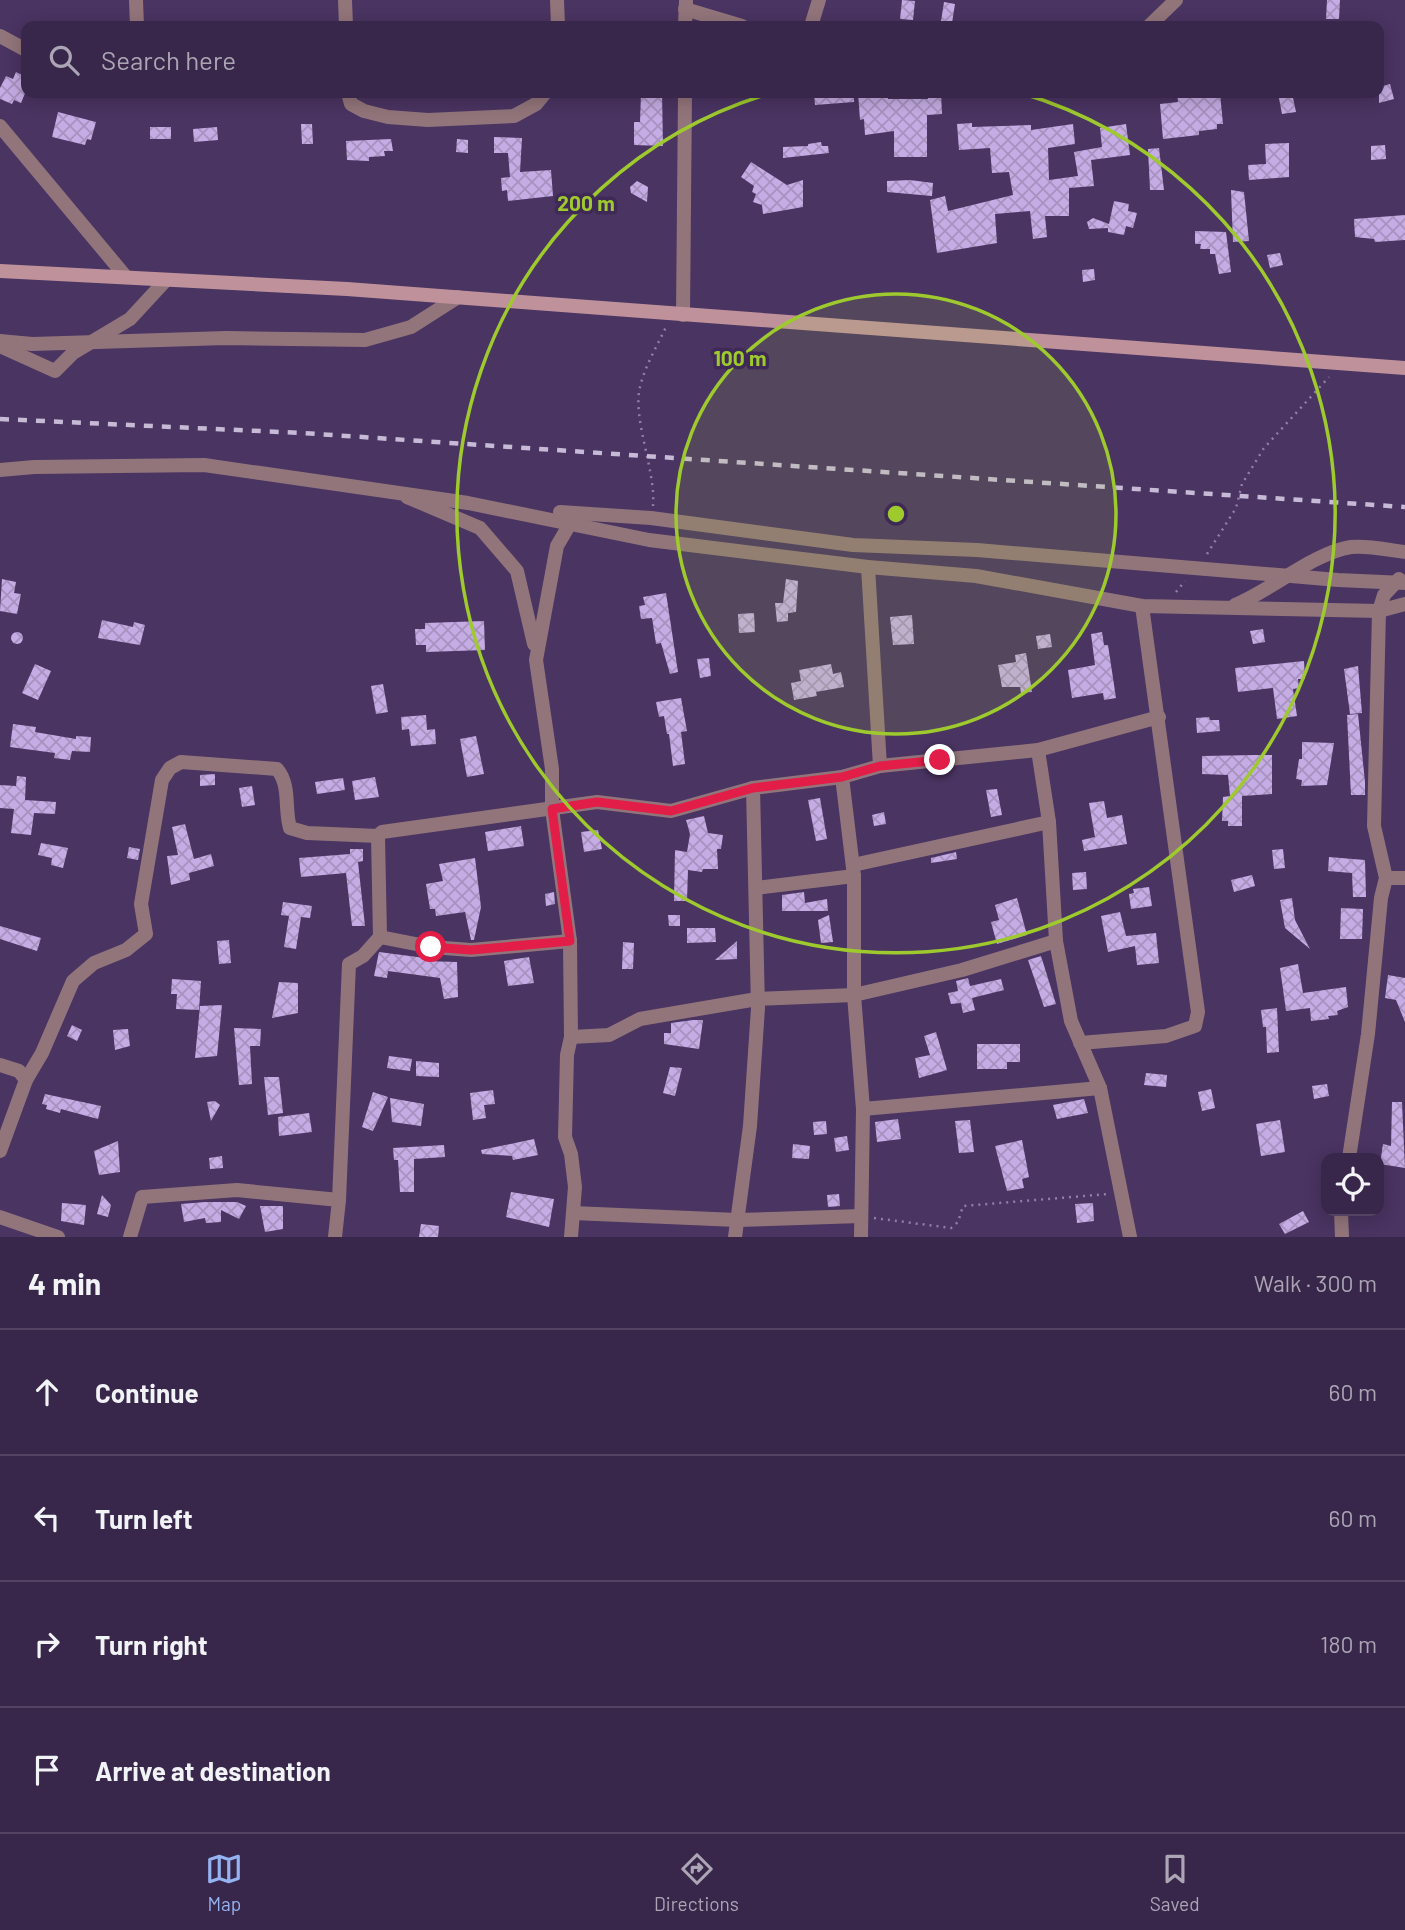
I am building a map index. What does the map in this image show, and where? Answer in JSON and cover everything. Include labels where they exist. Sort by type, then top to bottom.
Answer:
[{"type":"street","points":[[136,0],[137,21]]},
{"type":"street","points":[[345,0],[346,21]]},
{"type":"street","points":[[557,0],[558,21]]},
{"type":"street","points":[[813,21],[819,0]]},
{"type":"street","points":[[1154,21],[1176,0]]},
{"type":"street","points":[[685,5],[728,21]]},
{"type":"street","points":[[0,36],[21,47]]},
{"type":"street","points":[[349,98],[351,104],[363,111],[428,120],[514,116],[536,104],[541,98]]},
{"type":"street","points":[[677,315],[685,98]]},
{"type":"street","points":[[0,126],[127,277]]},
{"type":"street","points":[[3,272],[458,298],[1405,368]]},
{"type":"street","points":[[0,344],[27,361],[55,371],[73,354],[130,318],[166,280]]},
{"type":"street","points":[[0,344],[97,339],[365,340],[411,327],[458,298]]},
{"type":"street","points":[[0,470],[34,467],[204,465],[394,491],[534,514],[649,540],[868,567],[976,576],[1142,606],[1165,604],[1379,611],[1405,604]]},
{"type":"street","points":[[394,491],[480,528],[517,571],[531,623],[552,769],[552,809],[570,941],[571,1037],[567,1055],[565,1136],[571,1154],[571,1237]]},
{"type":"street","points":[[534,514],[560,512],[651,518],[853,545],[977,550],[1290,577],[1401,580]]},
{"type":"street","points":[[536,660],[556,546],[571,522]]},
{"type":"street","points":[[1230,607],[1290,577],[1316,560],[1351,547],[1405,552]]},
{"type":"street","points":[[868,567],[880,766]]},
{"type":"street","points":[[1350,1153],[1368,1034],[1381,898],[1386,878],[1374,826],[1379,611],[1384,595],[1401,580]]},
{"type":"street","points":[[1080,1043],[1166,1036],[1195,1026],[1198,1012],[1142,606]]},
{"type":"street","points":[[0,1151],[26,1080],[42,1054],[73,981],[94,963],[126,950],[146,934],[141,904],[162,780],[170,768],[181,762],[277,769],[285,779],[286,815],[290,828],[307,833],[378,836],[382,832],[597,802],[671,811],[753,788],[842,777],[880,766],[1038,750],[1159,717]]},
{"type":"street","points":[[1038,750],[1049,822],[1056,941],[1071,1021],[1100,1088],[1122,1193],[1127,1232]]},
{"type":"street","points":[[842,777],[853,871],[854,995],[863,1109],[861,1237]]},
{"type":"street","points":[[735,1237],[750,1126],[757,999],[753,788]]},
{"type":"street","points":[[756,888],[853,871],[1049,822]]},
{"type":"street","points":[[335,1237],[349,964],[363,956],[380,937],[378,836]]},
{"type":"street","points":[[1386,878],[1405,878]]},
{"type":"street","points":[[380,937],[431,947],[471,950],[570,941]]},
{"type":"street","points":[[571,1037],[609,1035],[640,1020],[757,999],[854,995],[962,970],[1056,941]]},
{"type":"street","points":[[0,1065],[19,1070],[26,1080]]},
{"type":"street","points":[[863,1109],[1100,1088]]},
{"type":"street","points":[[130,1237],[142,1196],[153,1194],[237,1190],[339,1200]]},
{"type":"street","points":[[573,1213],[737,1220],[861,1216]]},
{"type":"street","points":[[1340,1216],[1342,1237]]},
{"type":"street","points":[[0,1217],[58,1237]]},
{"type":"path","points":[[651,518],[654,492],[643,438],[639,389],[677,315]]},
{"type":"path","points":[[1165,604],[1197,567],[1236,508],[1241,484],[1264,448],[1315,395],[1338,362]]},
{"type":"path","points":[[861,1216],[951,1227],[958,1222],[963,1206],[1122,1193]]},
{"type":"building","points":[[902,0],[915,1],[913,20],[900,19]]},
{"type":"building","points":[[1327,0],[1340,0],[1339,19],[1326,19]]},
{"type":"building","points":[[944,2],[955,4],[952,21],[941,21]]},
{"type":"building","points":[[16,72],[21,74],[21,103],[14,100],[12,104],[0,99],[0,88],[6,76],[13,79]]},
{"type":"building","points":[[1390,84],[1394,99],[1379,103],[1379,98],[1384,98],[1384,86]]},
{"type":"building","points":[[641,98],[662,98],[663,146],[634,145],[634,122],[640,122]]},
{"type":"building","points":[[814,98],[854,98],[854,102],[815,105]]},
{"type":"building","points":[[858,98],[941,98],[942,114],[927,115],[927,157],[894,157],[894,131],[865,135],[864,119],[860,120]]},
{"type":"building","points":[[1178,98],[1220,98],[1223,124],[1217,124],[1217,129],[1199,131],[1199,135],[1163,139],[1160,104],[1178,102]]},
{"type":"building","points":[[1279,98],[1293,98],[1296,112],[1282,114]]},
{"type":"building","points":[[58,112],[96,122],[91,140],[87,139],[85,145],[52,137]]},
{"type":"building","points":[[972,123],[972,127],[1031,125],[1031,130],[1073,124],[1075,144],[1048,148],[1049,180],[1078,176],[1074,152],[1102,147],[1100,128],[1126,124],[1130,155],[1091,160],[1094,186],[1069,188],[1069,216],[1045,216],[1047,237],[1033,239],[1030,211],[995,214],[997,243],[937,253],[930,200],[945,196],[948,211],[1013,195],[1009,172],[992,173],[990,148],[959,150],[957,124]]},
{"type":"building","points":[[301,124],[312,124],[313,144],[302,144]]},
{"type":"building","points":[[150,127],[171,127],[171,139],[150,139]]},
{"type":"building","points":[[217,127],[218,140],[194,142],[193,129]]},
{"type":"building","points":[[494,137],[522,138],[520,172],[551,170],[553,196],[508,201],[507,190],[502,191],[501,178],[510,177],[508,153],[494,153]]},
{"type":"building","points":[[391,139],[393,151],[384,151],[385,156],[369,157],[369,161],[347,160],[346,141]]},
{"type":"building","points":[[457,139],[468,140],[468,153],[456,152]]},
{"type":"building","points":[[821,142],[822,146],[828,146],[829,153],[783,158],[783,147],[808,146]]},
{"type":"building","points":[[1289,143],[1289,177],[1249,180],[1248,165],[1266,164],[1265,144]]},
{"type":"building","points":[[1385,145],[1386,159],[1371,160],[1371,146]]},
{"type":"building","points":[[1159,148],[1164,190],[1150,190],[1148,149]]},
{"type":"building","points":[[751,162],[787,185],[803,180],[803,207],[763,214],[762,205],[753,202],[756,194],[752,192],[754,186],[741,177]]},
{"type":"building","points":[[637,181],[648,187],[647,202],[631,193],[630,187]]},
{"type":"building","points":[[887,181],[933,183],[932,196],[887,192]]},
{"type":"building","points":[[1231,190],[1244,192],[1249,241],[1233,242]]},
{"type":"building","points":[[1114,201],[1129,204],[1128,211],[1137,213],[1133,228],[1126,226],[1124,235],[1108,232],[1108,228],[1089,229],[1087,222],[1093,218],[1109,224]]},
{"type":"building","points":[[1405,215],[1405,240],[1375,242],[1374,239],[1355,237],[1354,219]]},
{"type":"building","points":[[1195,231],[1226,232],[1231,272],[1219,274],[1215,254],[1210,254],[1210,249],[1200,249],[1201,244],[1195,244]]},
{"type":"building","points":[[1280,253],[1283,265],[1270,268],[1267,255]]},
{"type":"building","points":[[1094,269],[1095,280],[1083,282],[1082,270]]},
{"type":"building","points":[[2,579],[16,582],[14,593],[21,594],[17,614],[0,611]]},
{"type":"building","points":[[786,579],[798,581],[796,612],[788,613],[788,621],[777,622],[775,603],[783,603]]},
{"type":"building","points":[[666,593],[678,672],[670,674],[661,643],[656,644],[652,618],[641,619],[639,606],[645,605],[643,597]]},
{"type":"building","points":[[754,613],[755,632],[739,633],[738,614]]},
{"type":"building","points":[[912,615],[914,644],[893,645],[890,617]]},
{"type":"building","points":[[102,620],[133,627],[134,622],[145,625],[140,645],[98,638]]},
{"type":"building","points":[[484,621],[485,650],[426,652],[426,645],[416,645],[415,629],[425,629],[425,623]]},
{"type":"building","points":[[1263,629],[1265,642],[1253,644],[1250,631]]},
{"type":"building","points":[[17,632],[23,638],[17,644],[11,638]]},
{"type":"building","points":[[1102,632],[1104,645],[1108,645],[1116,698],[1104,700],[1103,693],[1072,698],[1068,670],[1095,665],[1091,634]]},
{"type":"building","points":[[1050,634],[1052,647],[1038,649],[1036,636]]},
{"type":"building","points":[[1026,653],[1032,692],[1021,693],[1020,687],[1002,687],[998,665],[1016,662],[1015,655]]},
{"type":"building","points":[[709,658],[711,676],[700,678],[697,659]]},
{"type":"building","points":[[1304,661],[1305,679],[1298,679],[1299,688],[1293,689],[1297,716],[1277,719],[1273,688],[1238,692],[1235,668]]},
{"type":"building","points":[[35,664],[51,671],[38,700],[22,693]]},
{"type":"building","points":[[831,664],[833,674],[841,672],[844,687],[816,692],[817,696],[794,700],[791,683],[801,681],[799,670]]},
{"type":"building","points":[[1358,666],[1362,713],[1350,714],[1344,669]]},
{"type":"building","points":[[383,684],[388,712],[376,714],[371,686]]},
{"type":"building","points":[[681,698],[687,731],[681,732],[685,764],[673,766],[669,734],[664,716],[659,717],[656,702]]},
{"type":"building","points":[[1358,714],[1365,795],[1351,795],[1347,715]]},
{"type":"building","points":[[426,715],[427,730],[435,729],[436,744],[411,746],[409,729],[402,730],[401,717]]},
{"type":"building","points":[[1209,717],[1210,720],[1219,720],[1220,731],[1197,733],[1196,718]]},
{"type":"building","points":[[13,724],[36,727],[35,732],[76,739],[76,736],[91,737],[90,752],[72,751],[70,760],[54,758],[55,753],[10,747]]},
{"type":"building","points":[[476,736],[484,774],[467,777],[460,739]]},
{"type":"building","points":[[1302,742],[1334,743],[1327,785],[1301,786],[1302,780],[1296,779],[1299,759],[1302,759]]},
{"type":"building","points":[[1272,755],[1272,794],[1242,796],[1242,826],[1228,826],[1228,821],[1222,821],[1223,797],[1230,796],[1228,775],[1202,774],[1202,756]]},
{"type":"building","points":[[215,774],[215,785],[200,786],[200,775]]},
{"type":"building","points":[[17,776],[26,777],[25,800],[56,802],[55,814],[34,813],[31,835],[11,833],[14,809],[0,808],[0,785],[16,786]]},
{"type":"building","points":[[375,777],[379,797],[355,800],[352,781]]},
{"type":"building","points":[[343,778],[345,790],[317,794],[315,782]]},
{"type":"building","points":[[252,786],[255,805],[242,807],[239,788]]},
{"type":"building","points":[[997,789],[1002,815],[991,817],[986,790]]},
{"type":"building","points":[[820,798],[827,839],[816,841],[808,800]]},
{"type":"building","points":[[1104,801],[1107,818],[1122,815],[1127,844],[1084,851],[1082,840],[1095,837],[1089,803]]},
{"type":"building","points":[[884,812],[886,824],[874,826],[872,815]]},
{"type":"building","points":[[704,816],[708,833],[723,835],[721,849],[717,849],[718,869],[703,869],[702,872],[688,870],[687,901],[674,901],[675,850],[687,852],[690,834],[686,820]]},
{"type":"building","points":[[185,824],[194,859],[211,854],[214,866],[189,873],[190,880],[171,885],[167,856],[178,855],[172,827]]},
{"type":"building","points":[[521,826],[524,846],[488,851],[485,832]]},
{"type":"building","points":[[598,830],[602,849],[584,852],[581,832]]},
{"type":"building","points":[[41,843],[68,848],[63,868],[51,865],[52,858],[38,855]]},
{"type":"building","points":[[129,847],[140,849],[138,860],[127,858]]},
{"type":"building","points":[[350,849],[363,849],[363,861],[358,862],[365,926],[352,926],[346,873],[301,877],[299,858],[350,854]]},
{"type":"building","points":[[1283,849],[1285,868],[1274,869],[1272,850]]},
{"type":"building","points":[[956,852],[957,859],[931,863],[931,858]]},
{"type":"building","points":[[1329,857],[1365,860],[1366,897],[1353,897],[1352,873],[1328,871]]},
{"type":"building","points":[[475,858],[481,907],[474,940],[471,940],[465,912],[436,916],[435,909],[430,909],[426,884],[443,881],[439,864]]},
{"type":"building","points":[[1086,872],[1087,889],[1073,890],[1072,873]]},
{"type":"building","points":[[1252,875],[1255,886],[1234,892],[1231,880]]},
{"type":"building","points":[[1149,887],[1152,906],[1131,909],[1129,894],[1134,893],[1133,889]]},
{"type":"building","points":[[554,892],[555,904],[546,906],[545,894]]},
{"type":"building","points":[[804,892],[805,903],[827,899],[828,911],[782,911],[782,895]]},
{"type":"building","points":[[1017,898],[1027,935],[997,944],[991,922],[999,920],[995,905]]},
{"type":"building","points":[[1292,898],[1295,920],[1310,949],[1285,928],[1280,900]]},
{"type":"building","points":[[283,902],[312,906],[310,918],[301,917],[296,949],[284,947],[289,916],[281,915]]},
{"type":"building","points":[[1341,908],[1363,909],[1362,939],[1340,939]]},
{"type":"building","points":[[1120,912],[1126,936],[1156,933],[1159,963],[1137,965],[1135,946],[1108,952],[1101,916]]},
{"type":"building","points":[[668,915],[680,915],[680,926],[669,926]]},
{"type":"building","points":[[829,915],[833,942],[821,943],[818,920]]},
{"type":"building","points":[[0,926],[41,938],[37,951],[0,939]]},
{"type":"building","points":[[687,928],[715,928],[716,942],[687,943]]},
{"type":"building","points":[[229,940],[231,963],[219,964],[217,941]]},
{"type":"building","points":[[737,941],[737,959],[715,960]]},
{"type":"building","points":[[623,942],[634,943],[633,969],[622,969]]},
{"type":"building","points":[[379,952],[425,958],[425,961],[457,962],[458,997],[444,999],[440,978],[388,971],[387,978],[374,976]]},
{"type":"building","points":[[1041,956],[1056,1004],[1044,1007],[1028,960]]},
{"type":"building","points":[[529,957],[534,983],[508,986],[504,961]]},
{"type":"building","points":[[1298,964],[1303,993],[1346,987],[1348,1007],[1337,1011],[1338,1015],[1328,1016],[1329,1019],[1311,1021],[1310,1008],[1286,1011],[1280,968]]},
{"type":"building","points":[[1388,975],[1405,978],[1405,1022],[1396,1000],[1385,998]]},
{"type":"building","points":[[968,978],[970,986],[1001,979],[1004,990],[972,998],[975,1010],[963,1013],[961,1003],[951,1004],[948,993],[958,991],[956,981]]},
{"type":"building","points":[[172,979],[201,981],[199,1010],[176,1009],[177,994],[171,994]]},
{"type":"building","points":[[279,982],[298,983],[298,1013],[272,1018]]},
{"type":"building","points":[[222,1005],[217,1056],[195,1058],[200,1006]]},
{"type":"building","points":[[1277,1008],[1279,1052],[1267,1053],[1266,1027],[1263,1027],[1261,1010]]},
{"type":"building","points":[[703,1020],[699,1049],[664,1044],[664,1033],[671,1033],[671,1023]]},
{"type":"building","points":[[72,1025],[82,1030],[77,1041],[67,1036]]},
{"type":"building","points":[[234,1028],[261,1029],[260,1046],[250,1046],[252,1084],[239,1085]]},
{"type":"building","points":[[128,1029],[130,1046],[115,1050],[113,1030]]},
{"type":"building","points":[[936,1032],[947,1070],[919,1078],[915,1058],[930,1055],[924,1036]]},
{"type":"building","points":[[977,1044],[1020,1044],[1020,1062],[1007,1062],[1007,1069],[977,1069]]},
{"type":"building","points":[[389,1056],[412,1059],[410,1071],[387,1068]]},
{"type":"building","points":[[416,1061],[439,1063],[439,1077],[416,1076]]},
{"type":"building","points":[[670,1067],[682,1068],[675,1096],[663,1093]]},
{"type":"building","points":[[1146,1073],[1167,1075],[1166,1087],[1144,1085]]},
{"type":"building","points":[[264,1077],[279,1077],[283,1113],[268,1115]]},
{"type":"building","points":[[1327,1084],[1329,1096],[1314,1099],[1312,1086]]},
{"type":"building","points":[[1211,1089],[1215,1108],[1202,1111],[1198,1092]]},
{"type":"building","points":[[493,1090],[495,1104],[484,1105],[486,1118],[473,1120],[470,1093]]},
{"type":"building","points":[[373,1092],[388,1097],[373,1131],[362,1127]]},
{"type":"building","points":[[45,1094],[101,1106],[98,1119],[61,1109],[60,1113],[46,1109],[47,1105],[42,1104]]},
{"type":"building","points":[[390,1098],[424,1104],[421,1126],[392,1122]]},
{"type":"building","points":[[1084,1099],[1088,1113],[1057,1119],[1053,1105]]},
{"type":"building","points":[[215,1101],[220,1105],[211,1121],[207,1102]]},
{"type":"building","points":[[1392,1102],[1402,1102],[1405,1168],[1384,1165],[1383,1144],[1391,1146]]},
{"type":"building","points":[[309,1113],[312,1132],[279,1136],[278,1117]]},
{"type":"building","points":[[898,1119],[901,1139],[877,1142],[875,1122]]},
{"type":"building","points":[[970,1120],[974,1152],[959,1153],[955,1121]]},
{"type":"building","points":[[1280,1120],[1285,1152],[1261,1156],[1256,1124]]},
{"type":"building","points":[[826,1121],[827,1134],[814,1135],[813,1122]]},
{"type":"building","points":[[847,1136],[849,1150],[836,1152],[834,1138]]},
{"type":"building","points":[[534,1139],[538,1155],[513,1160],[512,1156],[482,1154],[481,1150]]},
{"type":"building","points":[[1022,1140],[1029,1177],[1022,1179],[1024,1188],[1007,1191],[995,1146]]},
{"type":"building","points":[[118,1141],[120,1172],[99,1175],[94,1151]]},
{"type":"building","points":[[793,1144],[810,1146],[809,1159],[792,1158]]},
{"type":"building","points":[[444,1145],[445,1157],[414,1159],[414,1192],[400,1192],[398,1160],[394,1160],[393,1148]]},
{"type":"building","points":[[222,1156],[223,1168],[210,1169],[209,1158]]},
{"type":"building","points":[[511,1192],[554,1199],[549,1227],[506,1217]]},
{"type":"building","points":[[839,1194],[840,1206],[828,1207],[827,1195]]},
{"type":"building","points":[[102,1195],[111,1205],[108,1217],[97,1214]]},
{"type":"building","points":[[237,1202],[246,1206],[239,1219],[221,1210],[221,1222],[206,1223],[205,1218],[184,1222],[181,1204]]},
{"type":"building","points":[[62,1203],[86,1205],[84,1225],[61,1221]]},
{"type":"building","points":[[1093,1203],[1094,1221],[1077,1223],[1075,1204]]},
{"type":"building","points":[[260,1206],[283,1206],[283,1229],[265,1232]]},
{"type":"building","points":[[1303,1211],[1309,1222],[1285,1234],[1279,1224]]},
{"type":"building","points":[[421,1224],[439,1226],[438,1237],[419,1237]]},
{"type":"railway","points":[[0,419],[302,433],[1405,507]]},
{"type":"route","points":[[431,947],[471,950],[570,941],[552,809],[597,802],[640,805],[671,811],[753,788],[842,777],[880,766],[940,760]]}]
